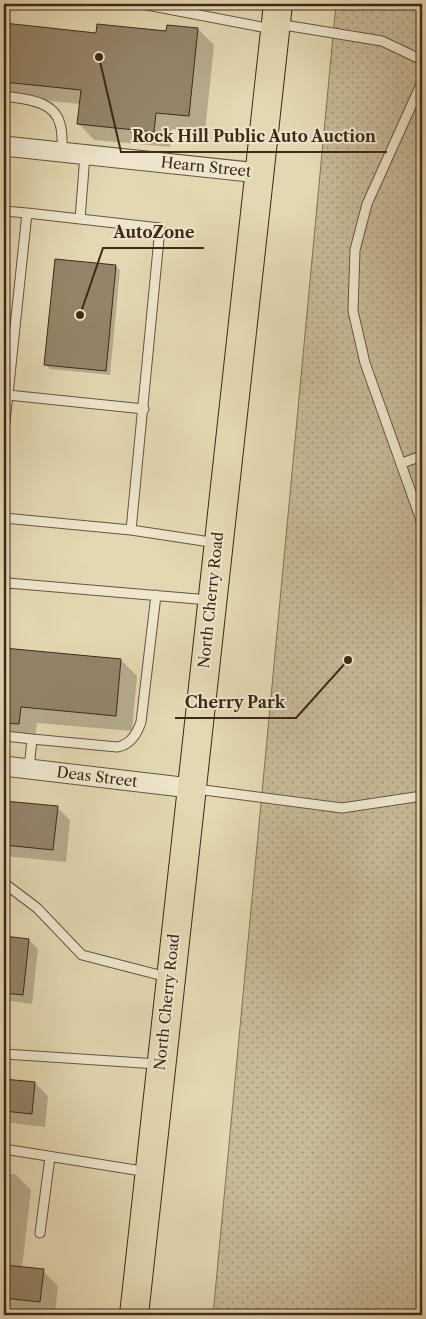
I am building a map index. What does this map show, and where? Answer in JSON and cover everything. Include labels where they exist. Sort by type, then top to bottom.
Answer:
[{"type":"main road","name":"North Cherry Road","points":[[134,1315],[190,788],[276,19]]},
{"type":"street","name":"Hearn Street","points":[[4,146],[259,173]]},
{"type":"street","name":"Deas Street","points":[[4,766],[190,788]]},
{"type":"lane","points":[[142,4],[276,19],[382,41],[422,60]]},
{"type":"lane","points":[[422,82],[367,204],[355,250],[354,311],[365,363],[422,523]]},
{"type":"lane","points":[[4,96],[33,100],[47,106],[60,123],[62,152]]},
{"type":"lane","points":[[80,219],[85,155]]},
{"type":"lane","points":[[4,211],[160,228],[131,530]]},
{"type":"lane","points":[[4,432],[27,214]]},
{"type":"lane","points":[[8,394],[144,409]]},
{"type":"lane","points":[[402,463],[422,456]]},
{"type":"lane","points":[[4,518],[131,530],[217,543]]},
{"type":"lane","points":[[4,590],[8,583],[211,600]]},
{"type":"lane","points":[[4,736],[117,747],[123,746],[134,737],[141,722],[156,595]]},
{"type":"lane","points":[[29,769],[32,739]]},
{"type":"lane","points":[[190,788],[342,808],[422,796]]},
{"type":"lane","points":[[4,883],[37,908],[82,955],[170,978]]},
{"type":"lane","points":[[4,1054],[161,1065]]},
{"type":"lane","points":[[4,1150],[148,1172]]},
{"type":"lane","points":[[40,1233],[50,1157]]},
{"type":"shaded area","points":[[336,4],[422,4],[422,1315],[213,1315]]},
{"type":"building","points":[[4,23],[96,33],[97,24],[166,31],[167,25],[198,28],[189,116],[156,113],[154,132],[77,124],[81,90],[4,82]]},
{"type":"building","points":[[55,259],[116,265],[106,371],[44,365]]},
{"type":"building","points":[[4,648],[121,659],[116,716],[21,707],[19,724],[4,723]]},
{"type":"building","points":[[4,801],[58,806],[53,850],[4,845]]},
{"type":"building","points":[[4,936],[29,939],[23,995],[4,993]]},
{"type":"building","points":[[4,1079],[35,1082],[32,1114],[4,1111]]},
{"type":"building","points":[[4,1265],[44,1269],[40,1302],[4,1298]]},
{"type":"place","name":"Rock Hill Public Auto Auction","points":[[99,57]]},
{"type":"place","name":"AutoZone","points":[[80,315]]},
{"type":"place","name":"Cherry Park","points":[[348,660]]}]
